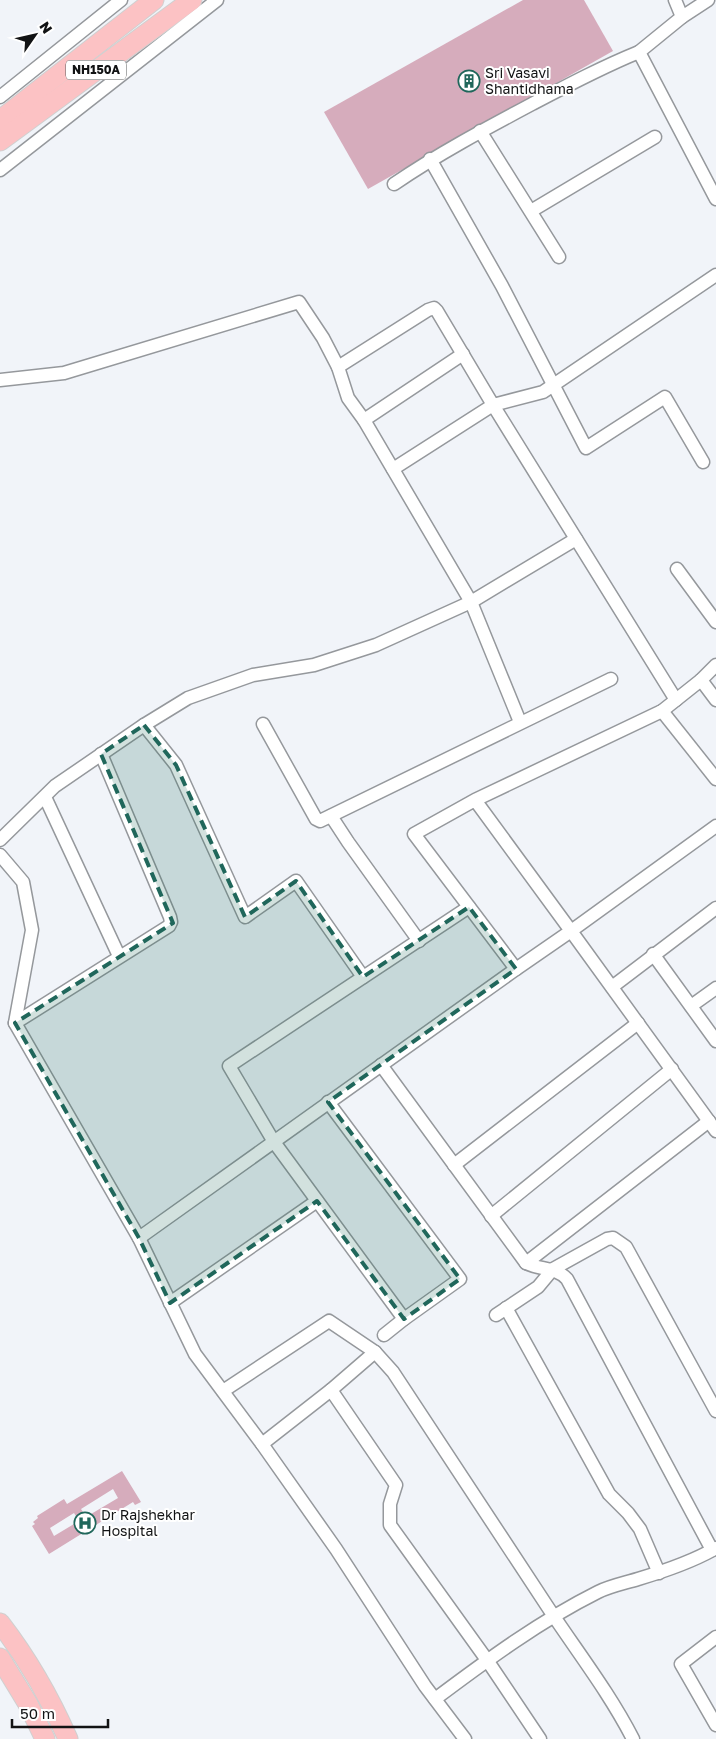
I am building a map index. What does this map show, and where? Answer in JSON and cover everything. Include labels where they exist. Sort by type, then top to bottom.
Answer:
[{"type":"highway","name":"NH150A","points":[[0,120],[154,0]]},
{"type":"highway","name":"NH150A","points":[[0,141],[192,0]]},
{"type":"highway","points":[[0,1622],[32,1669],[55,1710],[68,1739]]},
{"type":"highway","points":[[3,1670],[28,1704],[43,1738]]},
{"type":"street","points":[[0,97],[121,0]]},
{"type":"street","points":[[0,170],[218,0]]},
{"type":"street","points":[[675,0],[682,17]]},
{"type":"street","points":[[394,184],[430,159],[480,131],[608,64],[638,52],[682,17],[708,0]]},
{"type":"street","points":[[638,52],[716,199]]},
{"type":"street","points":[[480,131],[559,257]]},
{"type":"street","points":[[530,211],[655,137]]},
{"type":"street","points":[[430,159],[502,286],[586,448],[665,397],[703,462]]},
{"type":"street","points":[[393,469],[492,405],[543,392],[716,276]]},
{"type":"street","points":[[0,380],[64,373],[300,302],[323,338],[338,368],[348,398],[364,420],[470,602],[520,722]]},
{"type":"street","points":[[338,368],[434,308],[438,311],[492,405],[676,700]]},
{"type":"street","points":[[364,420],[463,354]]},
{"type":"street","points":[[0,840],[55,786],[144,725],[188,698],[254,675],[314,665],[376,645],[470,602],[576,539]]},
{"type":"street","points":[[677,569],[716,622]]},
{"type":"street","points":[[516,969],[414,834],[475,800],[662,711],[701,680],[716,665]]},
{"type":"street","points":[[263,724],[316,819],[320,821],[611,679]]},
{"type":"street","points":[[701,680],[716,700]]},
{"type":"street","points":[[662,711],[716,779]]},
{"type":"street","points":[[144,725],[176,765],[245,917],[296,881],[363,978]]},
{"type":"street","points":[[14,1023],[168,926],[171,922],[101,754]]},
{"type":"street","points":[[44,796],[119,956]]},
{"type":"street","points":[[475,800],[712,1126],[526,1263]]},
{"type":"street","points":[[331,816],[419,941]]},
{"type":"street","points":[[139,1238],[716,826]]},
{"type":"street","points":[[0,855],[22,882],[32,930],[14,1023],[139,1238],[195,1354],[262,1444],[336,1549],[435,1699],[465,1739]]},
{"type":"street","points":[[404,1319],[274,1142],[228,1066],[470,907]]},
{"type":"street","points":[[612,987],[716,908]]},
{"type":"street","points":[[653,954],[716,1041]]},
{"type":"street","points":[[691,1006],[716,988]]},
{"type":"street","points":[[454,1165],[638,1023]]},
{"type":"street","points":[[381,1065],[526,1263],[541,1269],[562,1273],[567,1279],[714,1549],[659,1573],[600,1590],[554,1616],[487,1660],[435,1699]]},
{"type":"street","points":[[492,1216],[672,1070]]},
{"type":"street","points":[[328,1102],[460,1280],[384,1335]]},
{"type":"street","points":[[170,1303],[317,1201]]},
{"type":"street","points":[[659,1573],[640,1529],[628,1513],[609,1494],[501,1312],[538,1287],[552,1270],[607,1239],[613,1238],[626,1247],[716,1411]]},
{"type":"street","points":[[223,1391],[329,1321],[375,1352],[393,1372],[622,1717],[634,1739]]},
{"type":"street","points":[[262,1444],[331,1390],[375,1352]]},
{"type":"street","points":[[331,1390],[396,1486],[390,1504],[390,1525],[487,1660],[540,1739]]},
{"type":"street","points":[[716,1637],[681,1664],[716,1725]]},
{"type":"highlighted area","points":[[144,725],[176,765],[245,917],[296,881],[363,977],[469,907],[516,969],[328,1102],[460,1279],[404,1319],[317,1201],[170,1303],[139,1238],[15,1023],[173,923],[101,754]]},
{"type":"building","name":"Sri Vasavi Shantidhama","points":[[523,0],[584,0],[613,51],[368,189],[324,112]]},
{"type":"building","points":[[122,1471],[141,1502],[135,1505],[133,1502],[49,1554],[32,1526],[35,1524],[33,1522],[38,1518],[37,1516],[64,1499],[67,1504]],"holes":[[[113,1489],[118,1498],[86,1517],[81,1509]],[[74,1513],[79,1521],[54,1536],[50,1528]]]},
{"type":"place","name":"Sri Vasavi Shantidhama","points":[[469,81]]},
{"type":"place","name":"Dr Rajshekhar Hospital","points":[[85,1523]]}]
